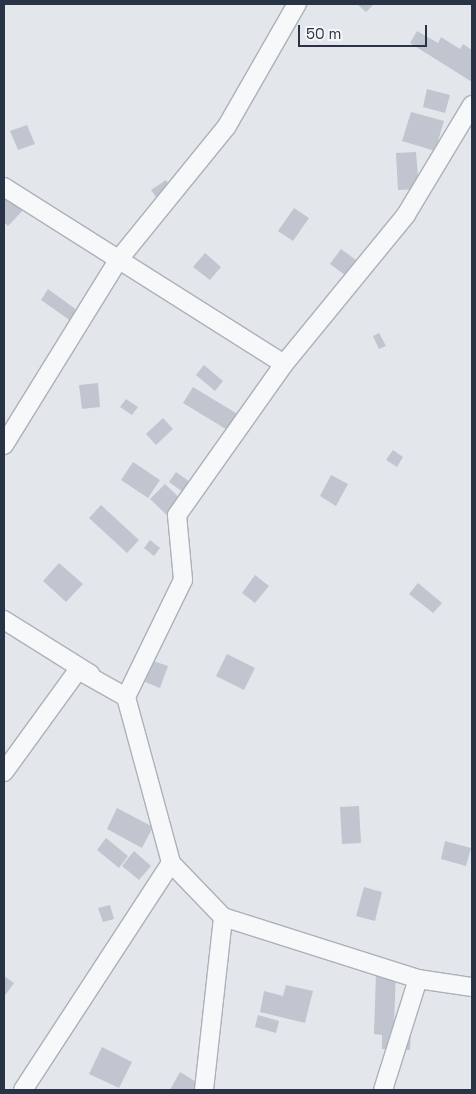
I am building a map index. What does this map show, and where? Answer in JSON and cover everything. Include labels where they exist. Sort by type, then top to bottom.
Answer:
[{"type":"street","points":[[4,445],[119,260],[227,126],[297,4]]},
{"type":"street","points":[[472,105],[406,215],[284,364],[177,515],[183,580],[126,697],[171,863],[223,917],[418,979],[472,987]]},
{"type":"street","points":[[4,187],[284,364]]},
{"type":"street","points":[[4,620],[126,697]]},
{"type":"street","points":[[4,772],[78,670],[126,697]]},
{"type":"street","points":[[23,1090],[171,863]]},
{"type":"street","points":[[204,1090],[223,917]]},
{"type":"street","points":[[383,1090],[418,979]]},
{"type":"building","points":[[357,4],[374,4],[366,12]]},
{"type":"building","points":[[417,31],[438,43],[441,37],[460,49],[463,44],[472,50],[472,82],[410,43]]},
{"type":"building","points":[[427,89],[450,95],[445,113],[423,107]]},
{"type":"building","points":[[411,112],[444,121],[435,151],[402,141]]},
{"type":"building","points":[[27,125],[35,144],[18,150],[10,131]]},
{"type":"building","points":[[416,152],[419,189],[398,190],[396,153]]},
{"type":"building","points":[[166,180],[177,197],[163,207],[151,190]]},
{"type":"building","points":[[4,187],[25,208],[8,226],[4,222]]},
{"type":"building","points":[[294,208],[309,218],[293,241],[278,231]]},
{"type":"building","points":[[341,249],[356,260],[345,275],[330,264]]},
{"type":"building","points":[[205,253],[221,267],[210,280],[193,267]]},
{"type":"building","points":[[48,289],[85,316],[78,326],[41,300]]},
{"type":"building","points":[[379,333],[386,346],[379,349],[373,336]]},
{"type":"building","points":[[204,365],[223,381],[215,391],[196,375]]},
{"type":"building","points":[[98,383],[100,407],[82,409],[79,385]]},
{"type":"building","points":[[193,387],[249,421],[239,437],[183,403]]},
{"type":"building","points":[[126,399],[138,407],[132,415],[120,407]]},
{"type":"building","points":[[163,418],[173,429],[156,445],[146,434]]},
{"type":"building","points":[[393,450],[403,457],[397,467],[386,460]]},
{"type":"building","points":[[133,462],[160,480],[148,498],[121,480]]},
{"type":"building","points":[[176,472],[190,482],[183,492],[169,482]]},
{"type":"building","points":[[331,475],[348,484],[336,506],[320,496]]},
{"type":"building","points":[[165,484],[190,508],[176,524],[150,499]]},
{"type":"building","points":[[101,505],[139,540],[127,553],[89,518]]},
{"type":"building","points":[[150,540],[160,548],[154,556],[144,548]]},
{"type":"building","points":[[59,563],[83,584],[66,602],[43,581]]},
{"type":"building","points":[[255,575],[269,586],[255,603],[242,593]]},
{"type":"building","points":[[418,583],[442,603],[433,613],[409,594]]},
{"type":"building","points":[[227,654],[255,668],[244,690],[216,676]]},
{"type":"building","points":[[153,661],[168,666],[160,688],[145,682]]},
{"type":"building","points":[[359,806],[361,843],[342,844],[340,807]]},
{"type":"building","points":[[117,808],[153,827],[142,848],[107,829]]},
{"type":"building","points":[[106,838],[128,856],[119,868],[97,850]]},
{"type":"building","points":[[445,841],[471,848],[466,866],[441,859]]},
{"type":"building","points":[[134,851],[151,866],[139,880],[122,866]]},
{"type":"building","points":[[364,887],[382,892],[375,921],[356,916]]},
{"type":"building","points":[[110,905],[114,919],[103,922],[98,908]]},
{"type":"building","points":[[376,971],[396,971],[394,1026],[411,1027],[410,1050],[382,1049],[382,1035],[374,1034]]},
{"type":"building","points":[[4,976],[14,983],[4,997]]},
{"type":"building","points":[[286,985],[313,991],[305,1023],[260,1012],[264,991],[283,996]]},
{"type":"building","points":[[258,1015],[279,1021],[276,1033],[255,1027]]},
{"type":"building","points":[[102,1047],[132,1062],[119,1088],[89,1074]]},
{"type":"building","points":[[180,1072],[198,1083],[194,1090],[170,1090]]}]
